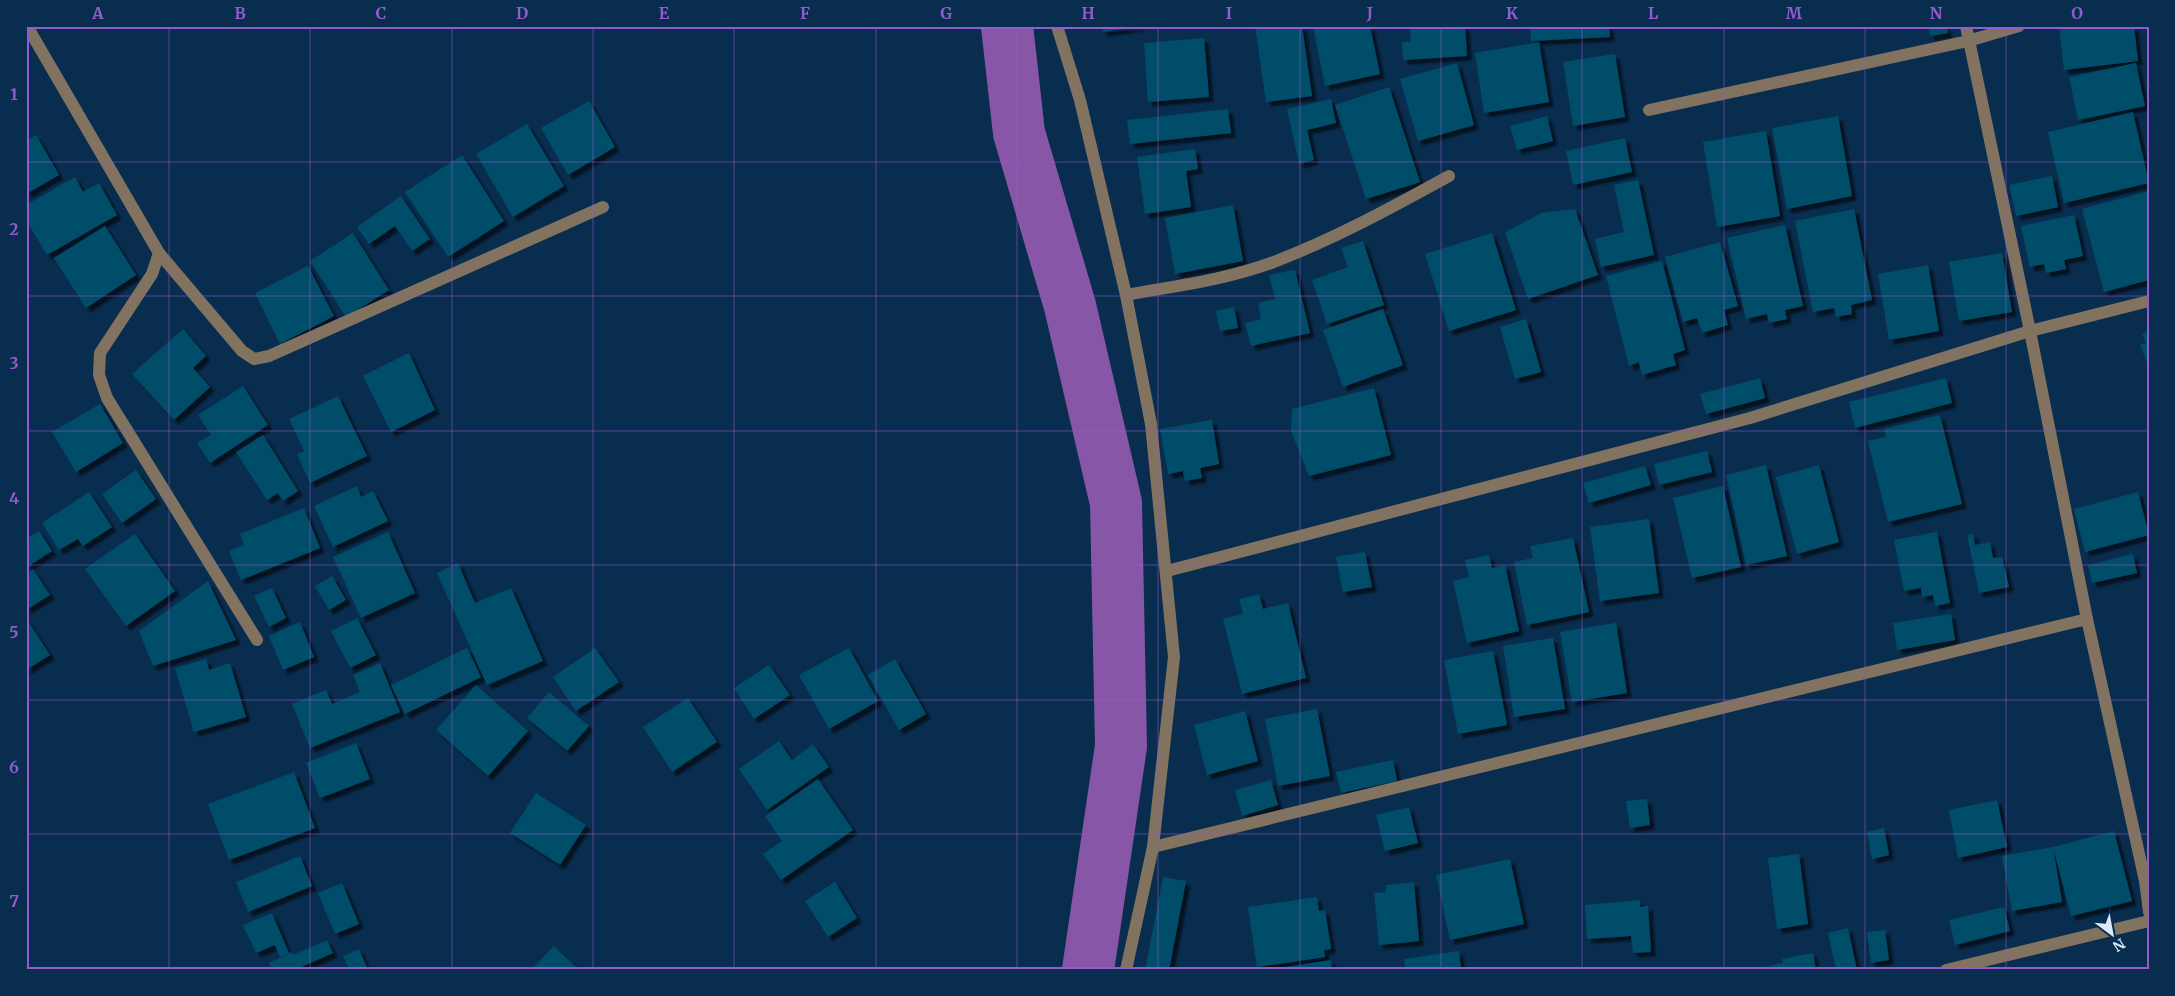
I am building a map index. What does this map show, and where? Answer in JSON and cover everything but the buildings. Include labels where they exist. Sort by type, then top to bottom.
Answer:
[{"type":"street","points":[[28,26],[159,253],[242,351],[254,359],[269,356],[603,207]]},
{"type":"street","points":[[1057,26],[1080,100],[1126,295],[1151,424],[1174,657],[1154,847],[1126,970]]},
{"type":"street","points":[[1966,26],[2030,331],[2086,619],[2147,880],[2149,912]]},
{"type":"street","points":[[1649,110],[1968,41],[2019,26]]},
{"type":"street","points":[[1126,295],[1234,274],[1270,263],[1354,226],[1448,176]]},
{"type":"street","points":[[159,253],[152,274],[100,353],[99,375],[107,398],[257,640]]},
{"type":"street","points":[[1167,571],[1750,418],[2030,331],[2149,300]]},
{"type":"street","points":[[1154,847],[2086,619]]},
{"type":"street","points":[[1946,970],[2149,921]]},
{"type":"waterway","points":[[1007,26],[1019,133],[1070,306],[1116,503],[1121,746],[1088,970]]}]
